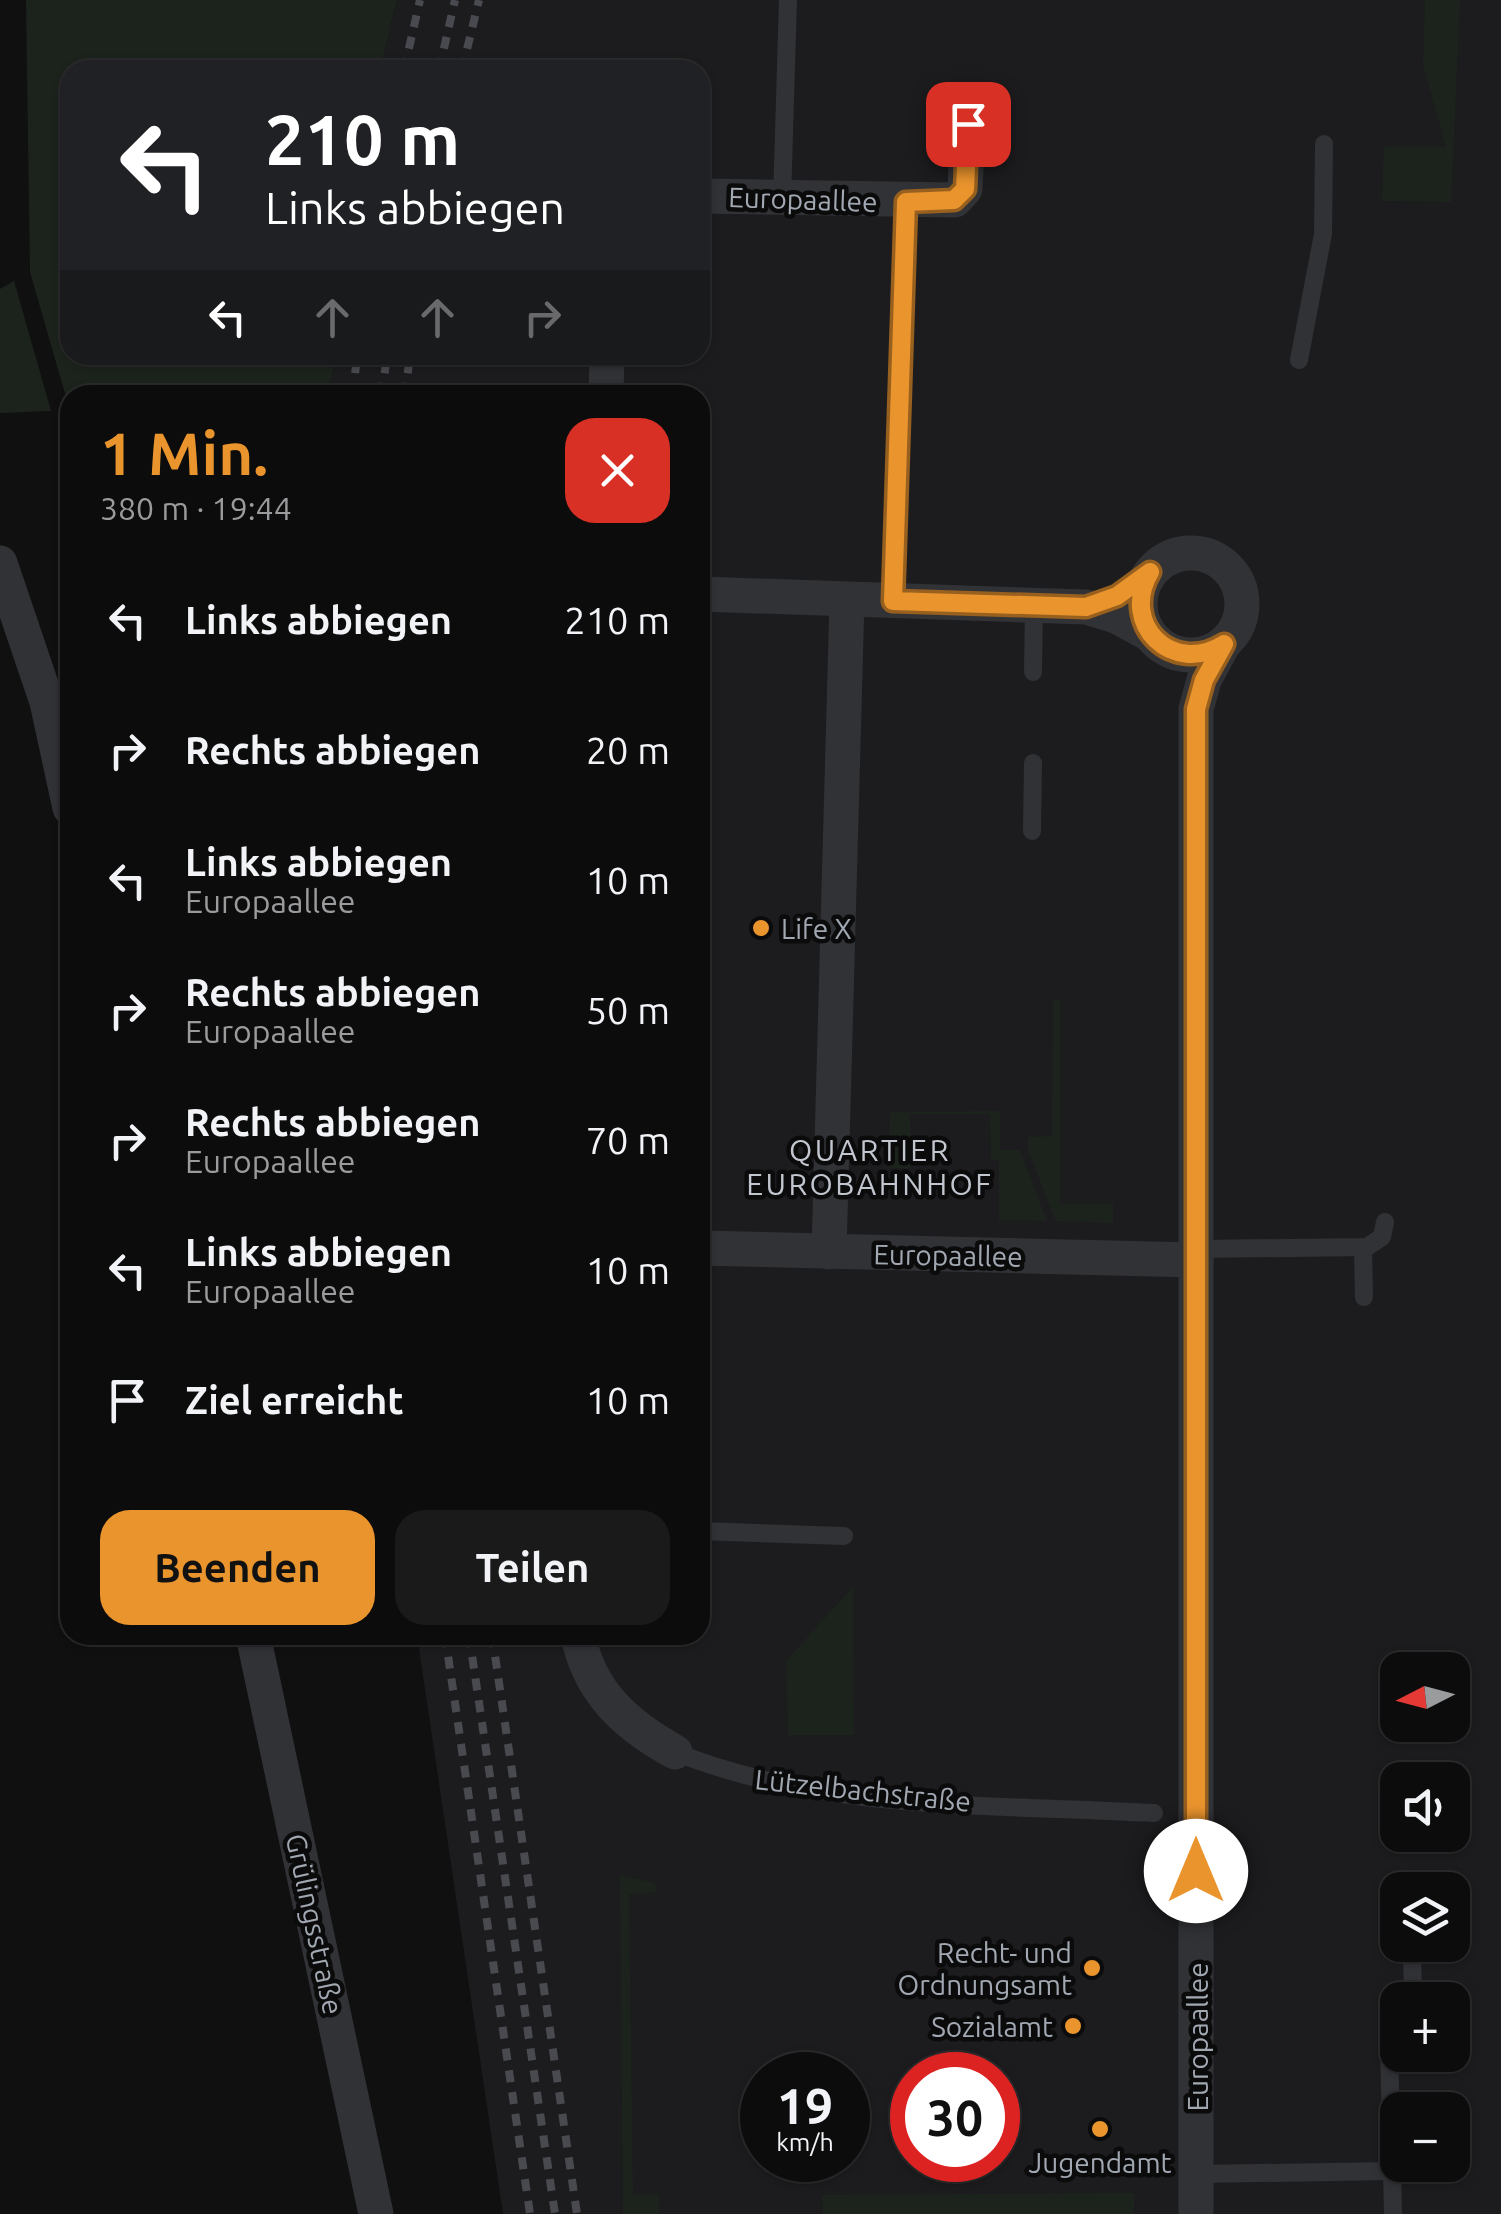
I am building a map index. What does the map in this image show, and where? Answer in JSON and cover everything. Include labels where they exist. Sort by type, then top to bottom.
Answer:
[{"type":"street","name":"Europaallee","points":[[710,196],[954,200],[965,189],[968,124]]},
{"type":"street","points":[[710,594],[1086,607],[1116,616],[1156,641],[1197,656],[1224,644],[1242,608],[1231,571],[1203,554],[1184,552],[1164,559],[1117,596],[1086,607]]},
{"type":"street","points":[[0,562],[46,702],[60,764]]},
{"type":"street","points":[[1150,572],[1139,608],[1156,641]]},
{"type":"street","points":[[828,1252],[848,600]]},
{"type":"street","name":"Europaallee","points":[[1156,641],[1196,709]]},
{"type":"street","name":"Europaallee","points":[[1196,2214],[1196,709],[1204,680],[1224,644]]},
{"type":"street","name":"Europaallee","points":[[710,1248],[1196,1254]]},
{"type":"street","name":"Grülingsstraße","points":[[255,1645],[376,2214]]},
{"type":"street","name":"Lützelbachstraße","points":[[582,1645],[602,1695],[643,1734],[675,1752]]},
{"type":"lane","points":[[782,199],[788,0]]},
{"type":"lane","points":[[1299,360],[1322,234],[1324,144]]},
{"type":"lane","name":"Europaallee","points":[[893,601],[906,202]]},
{"type":"lane","points":[[1033,672],[1034,605]]},
{"type":"lane","points":[[1032,831],[1033,763]]},
{"type":"lane","points":[[1196,1254],[1363,1247],[1382,1237],[1385,1222]]},
{"type":"lane","points":[[1363,1247],[1364,1297]]},
{"type":"lane","points":[[710,1531],[844,1536]]},
{"type":"lane","name":"Lützelbachstraße","points":[[675,1752],[746,1778],[818,1790],[1154,1813]]},
{"type":"lane","points":[[1197,2174],[1380,2171]]},
{"type":"lane","points":[[1392,2182],[1393,2214]]},
{"type":"shaded area","points":[[26,0],[397,0],[382,60],[60,60],[60,365],[334,365],[331,385],[63,385],[30,272]]},
{"type":"shaded area","name":"QUARTIER EUROBAHNHOF","points":[[397,0],[1501,0],[1501,2214],[503,2214],[418,1645],[710,1645],[710,385],[331,385],[334,365],[710,365],[710,60],[382,60]]},
{"type":"shaded area","points":[[1425,0],[1460,0],[1451,202],[1382,201],[1384,146],[1446,147],[1423,64]]},
{"type":"shaded area","points":[[14,281],[51,411],[0,413],[0,289]]},
{"type":"shaded area","points":[[1053,999],[1060,999],[1060,1204],[1113,1204],[1113,1223],[1056,1221],[1028,1150],[1028,1137],[1052,1136]]},
{"type":"shaded area","points":[[1000,1111],[1000,1150],[1020,1150],[1047,1221],[999,1220],[999,1160],[991,1160],[990,1114],[910,1114],[910,1168],[889,1168],[890,1112]]},
{"type":"shaded area","points":[[853,1587],[854,1735],[788,1735],[786,1661]]},
{"type":"shaded area","points":[[620,1875],[655,1883],[657,1892],[629,1894],[633,2194],[659,2195],[659,2214],[623,2214]]},
{"type":"shaded area","points":[[1134,2193],[1134,2214],[823,2214],[822,2195]]},
{"type":"railway","points":[[406,60],[420,0]]},
{"type":"railway","points":[[441,60],[455,0]]},
{"type":"railway","points":[[464,60],[479,0]]},
{"type":"railway","points":[[354,385],[356,365]]},
{"type":"railway","points":[[383,385],[386,365]]},
{"type":"railway","points":[[406,385],[409,365]]},
{"type":"railway","points":[[446,1645],[530,2214]]},
{"type":"railway","points":[[470,1645],[555,2214]]},
{"type":"railway","points":[[493,1645],[577,2214]]},
{"type":"place","name":"Life X","points":[[761,928]]},
{"type":"place","name":"Recht- und Ordnungsamt","points":[[1092,1968]]},
{"type":"place","name":"Sozialamt","points":[[1073,2026]]},
{"type":"place","name":"Jugendamt","points":[[1100,2129]]},
{"type":"district","name":"QUARTIER EUROBAHNHOF","points":[[870,1167]]},
{"type":"route","points":[[968,124],[965,189],[954,200],[906,202],[893,601],[1086,607],[1117,596],[1150,572],[1143,583],[1139,608],[1147,632],[1165,649],[1182,656],[1212,652],[1224,644],[1204,680],[1196,709],[1196,1871]]}]
